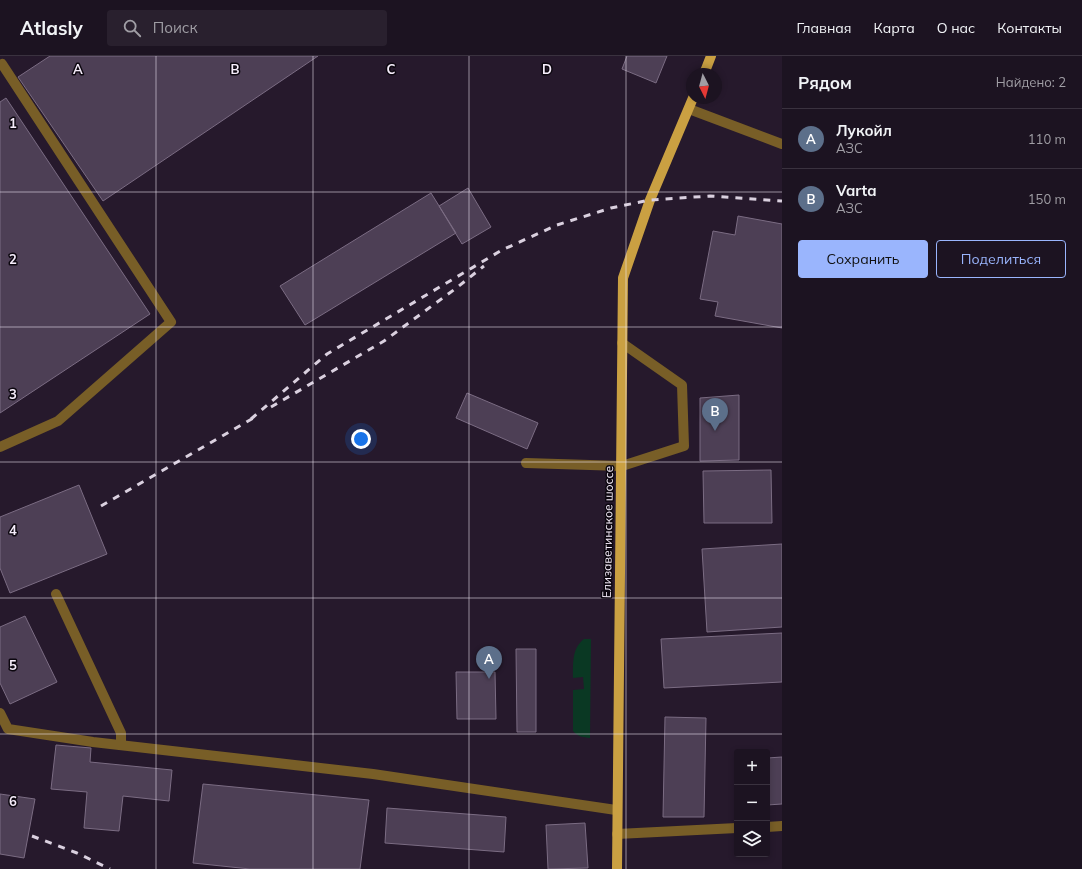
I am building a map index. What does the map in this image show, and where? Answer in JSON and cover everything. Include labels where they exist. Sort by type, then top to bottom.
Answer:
[{"type":"main road","points":[[706,68],[711,56]]},
{"type":"main road","name":"Елизаветинское шоссе","points":[[617,869],[616,810],[622,466],[623,278],[650,200],[691,104]]},
{"type":"lane","points":[[0,65],[2,64],[171,322],[58,421],[0,447]]},
{"type":"lane","points":[[689,109],[782,144]]},
{"type":"lane","points":[[526,463],[622,466],[684,446],[682,385],[622,343]]},
{"type":"lane","points":[[56,594],[121,733],[121,745]]},
{"type":"lane","points":[[0,713],[8,729],[121,745],[374,774],[616,810]]},
{"type":"lane","points":[[770,827],[782,826]]},
{"type":"lane","points":[[617,834],[734,828]]},
{"type":"green space","points":[[584,639],[591,639],[590,738],[579,736],[573,731],[573,690],[584,689],[583,677],[573,678],[573,661],[577,647]]},
{"type":"building","points":[[50,56],[318,56],[103,201],[18,77]]},
{"type":"building","points":[[627,56],[667,56],[656,83],[622,69]]},
{"type":"building","points":[[6,98],[150,314],[0,413],[0,102]]},
{"type":"building","points":[[468,188],[491,227],[462,244],[439,206]]},
{"type":"building","points":[[431,193],[456,233],[305,325],[280,286]]},
{"type":"building","points":[[738,216],[782,224],[782,328],[715,316],[718,302],[700,299],[713,231],[735,235]]},
{"type":"building","points":[[467,393],[538,423],[527,449],[456,418]]},
{"type":"building","points":[[739,395],[739,460],[700,461],[700,398]]},
{"type":"building","points":[[771,470],[772,523],[704,523],[703,471]]},
{"type":"building","points":[[79,485],[107,554],[10,593],[0,568],[0,517]]},
{"type":"building","points":[[782,544],[782,627],[707,632],[702,549]]},
{"type":"building","points":[[25,616],[57,682],[10,704],[0,683],[0,627]]},
{"type":"building","points":[[782,633],[782,682],[664,688],[661,639]]},
{"type":"building","points":[[516,649],[536,649],[536,732],[517,732]]},
{"type":"building","points":[[456,672],[495,672],[496,719],[457,719]]},
{"type":"building","points":[[665,717],[706,718],[704,817],[663,817]]},
{"type":"building","points":[[56,745],[91,748],[90,762],[172,770],[169,801],[123,796],[119,831],[84,828],[87,792],[51,789]]},
{"type":"building","points":[[782,757],[782,804],[770,805],[770,758]]},
{"type":"building","points":[[203,784],[369,800],[360,869],[250,869],[193,863]]},
{"type":"building","points":[[0,794],[35,799],[24,858],[0,854]]},
{"type":"building","points":[[387,808],[506,817],[504,852],[385,843]]},
{"type":"building","points":[[585,823],[588,868],[548,869],[546,825]]},
{"type":"railway","points":[[251,419],[327,354],[502,250],[557,225],[611,208],[650,200],[710,196],[782,201]]},
{"type":"railway","points":[[271,407],[384,341],[484,266]]},
{"type":"railway","points":[[101,506],[255,417]]},
{"type":"railway","points":[[32,836],[77,853],[110,869]]},
{"type":"place","name":"Varta","points":[[715,431]]},
{"type":"place","name":"Лукойл","points":[[489,679]]}]
